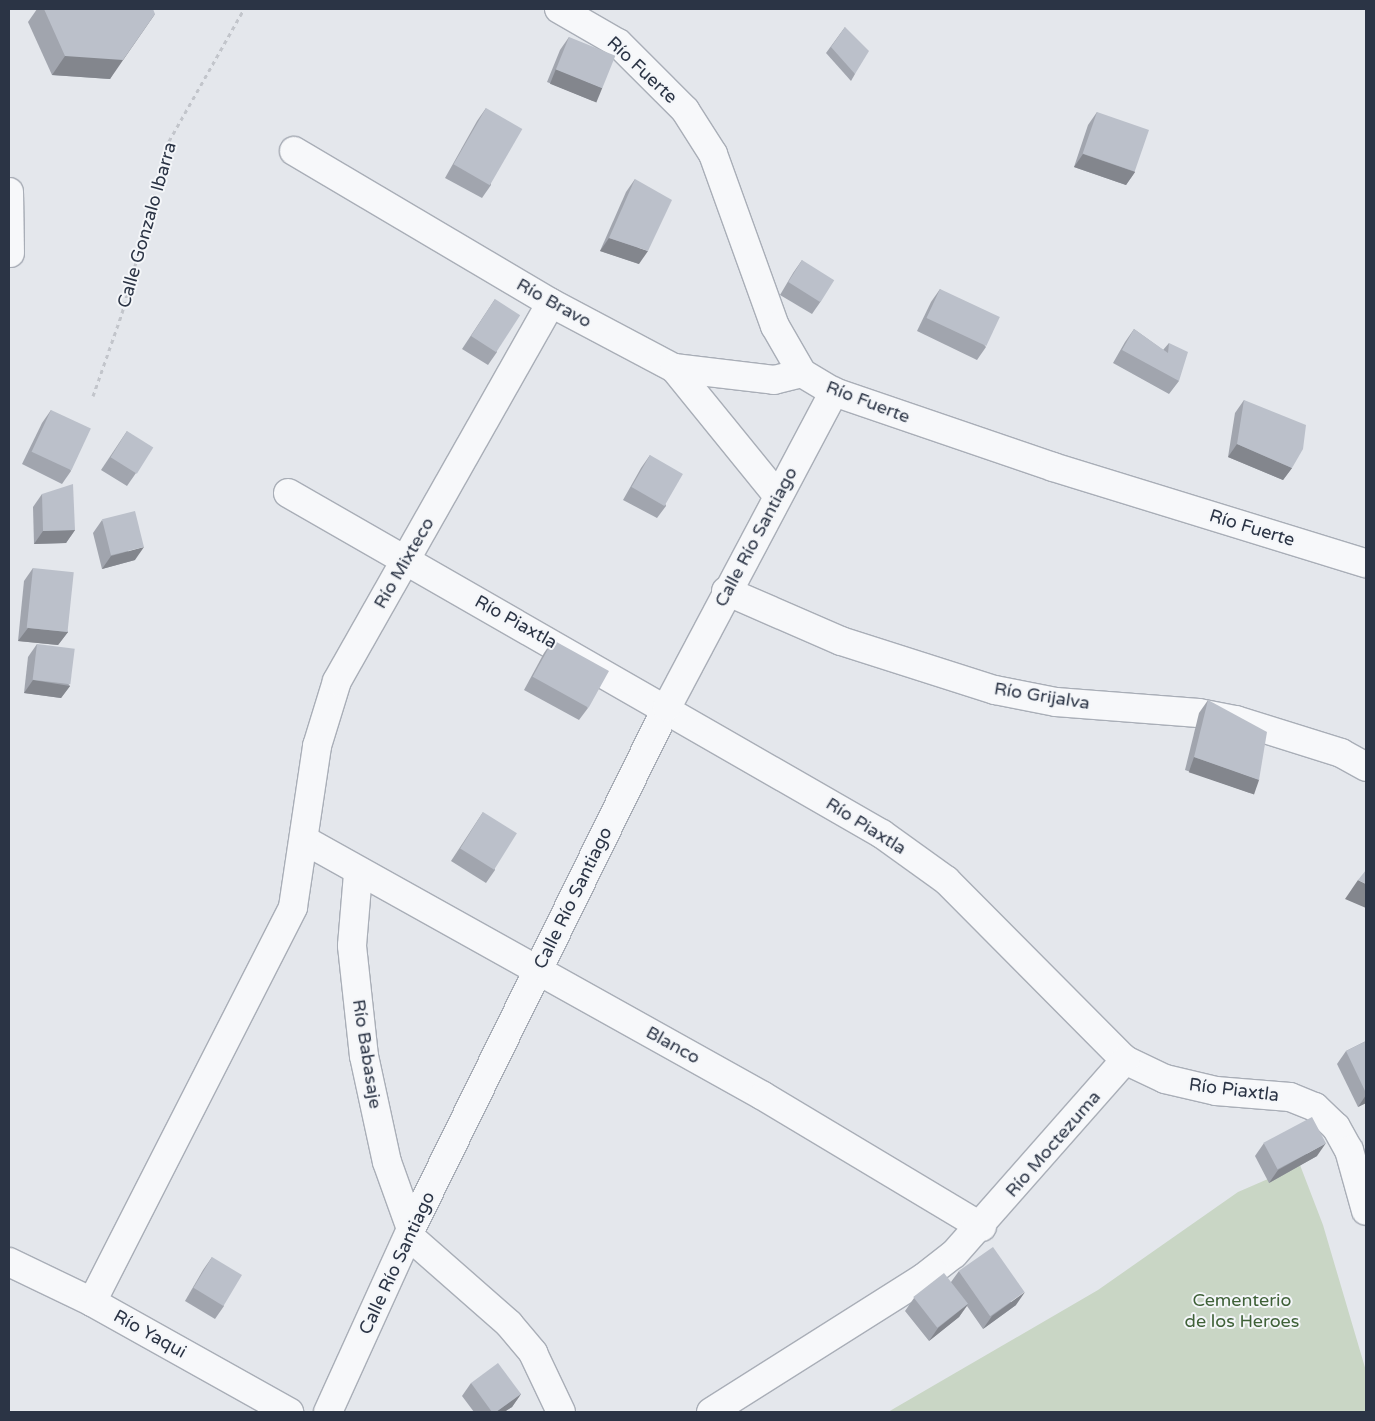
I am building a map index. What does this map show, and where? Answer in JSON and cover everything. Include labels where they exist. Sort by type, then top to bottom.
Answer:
[{"type":"street","name":"Río Fuerte","points":[[559,9],[618,43],[685,110],[714,154],[775,326],[802,372],[834,392],[1053,467],[1366,563]]},
{"type":"street","name":"Río Bravo","points":[[294,151],[551,303],[674,368],[778,496]]},
{"type":"street","points":[[9,192],[10,253]]},
{"type":"street","name":"Río Mixteco","points":[[92,1302],[293,907],[306,841],[325,712],[337,681],[551,303]]},
{"type":"street","points":[[674,368],[774,380],[802,372]]},
{"type":"street","name":"Calle Río Santiago","points":[[328,1412],[410,1232],[667,707],[726,591],[834,392]]},
{"type":"street","name":"Río Piaxtla","points":[[288,493],[405,562],[667,707],[882,834],[946,880],[1125,1060],[1165,1079],[1216,1091],[1290,1096],[1315,1107],[1336,1128],[1349,1150],[1366,1211]]},
{"type":"street","name":"Río Grijalva","points":[[726,591],[841,641],[995,690],[1056,702],[1236,720],[1341,753],[1366,766]]},
{"type":"street","name":"Blanco","points":[[306,841],[358,874],[538,970],[763,1096],[982,1228]]},
{"type":"street","name":"Río Babasaje","points":[[358,874],[352,946],[364,1056],[387,1162],[410,1232],[509,1324],[532,1352],[561,1412]]},
{"type":"street","name":"Río Moctezuma","points":[[711,1412],[923,1278],[982,1228],[1125,1060]]},
{"type":"street","name":"Río Yaqui","points":[[9,1262],[92,1302],[289,1412]]},
{"type":"path","name":"Calle Gonzalo Ibarra","points":[[93,396],[122,313],[169,141],[244,9]]},
{"type":"green space","name":"Cementerio de los Heroes","points":[[1300,1165],[1323,1225],[1366,1371],[1366,1412],[888,1412],[1098,1290],[1238,1192]]},
{"type":"building","points":[[44,9],[153,9],[155,14],[123,60],[65,56]]},
{"type":"building","points":[[845,27],[869,51],[855,74],[831,47]]},
{"type":"building","points":[[569,37],[615,56],[602,88],[556,69]]},
{"type":"building","points":[[486,108],[522,129],[490,185],[454,164]]},
{"type":"building","points":[[1097,112],[1149,130],[1135,172],[1083,154]]},
{"type":"building","points":[[635,179],[672,200],[648,251],[609,238]]},
{"type":"building","points":[[802,260],[834,280],[820,302],[788,282]]},
{"type":"building","points":[[940,289],[1000,317],[986,346],[926,318]]},
{"type":"building","points":[[495,299],[520,315],[496,352],[471,336]]},
{"type":"building","points":[[1134,329],[1168,353],[1169,343],[1188,352],[1179,381],[1122,350]]},
{"type":"building","points":[[1244,400],[1306,425],[1303,449],[1292,468],[1237,444]]},
{"type":"building","points":[[51,410],[91,429],[71,470],[32,452]]},
{"type":"building","points":[[127,431],[153,447],[137,474],[111,457]]},
{"type":"building","points":[[650,455],[683,474],[664,506],[632,487]]},
{"type":"building","points":[[73,484],[75,530],[43,531],[42,494]]},
{"type":"building","points":[[135,511],[144,547],[111,555],[102,519]]},
{"type":"building","points":[[33,568],[74,572],[68,632],[27,628]]},
{"type":"building","points":[[553,640],[609,671],[589,708],[533,677]]},
{"type":"building","points":[[37,644],[75,649],[70,684],[33,680]]},
{"type":"building","points":[[1208,700],[1267,732],[1259,780],[1194,757]]},
{"type":"building","points":[[483,812],[517,833],[494,870],[460,848]]},
{"type":"building","points":[[1366,870],[1366,884],[1358,880]]},
{"type":"building","points":[[1366,1041],[1366,1093],[1346,1051]]},
{"type":"building","points":[[1312,1117],[1326,1143],[1278,1169],[1263,1143]]},
{"type":"building","points":[[993,1247],[1025,1292],[990,1316],[959,1271]]},
{"type":"building","points":[[212,1257],[242,1275],[223,1306],[193,1288]]},
{"type":"building","points":[[944,1273],[968,1304],[937,1328],[913,1297]]},
{"type":"building","points":[[498,1363],[521,1394],[496,1412],[492,1412],[471,1383]]}]
